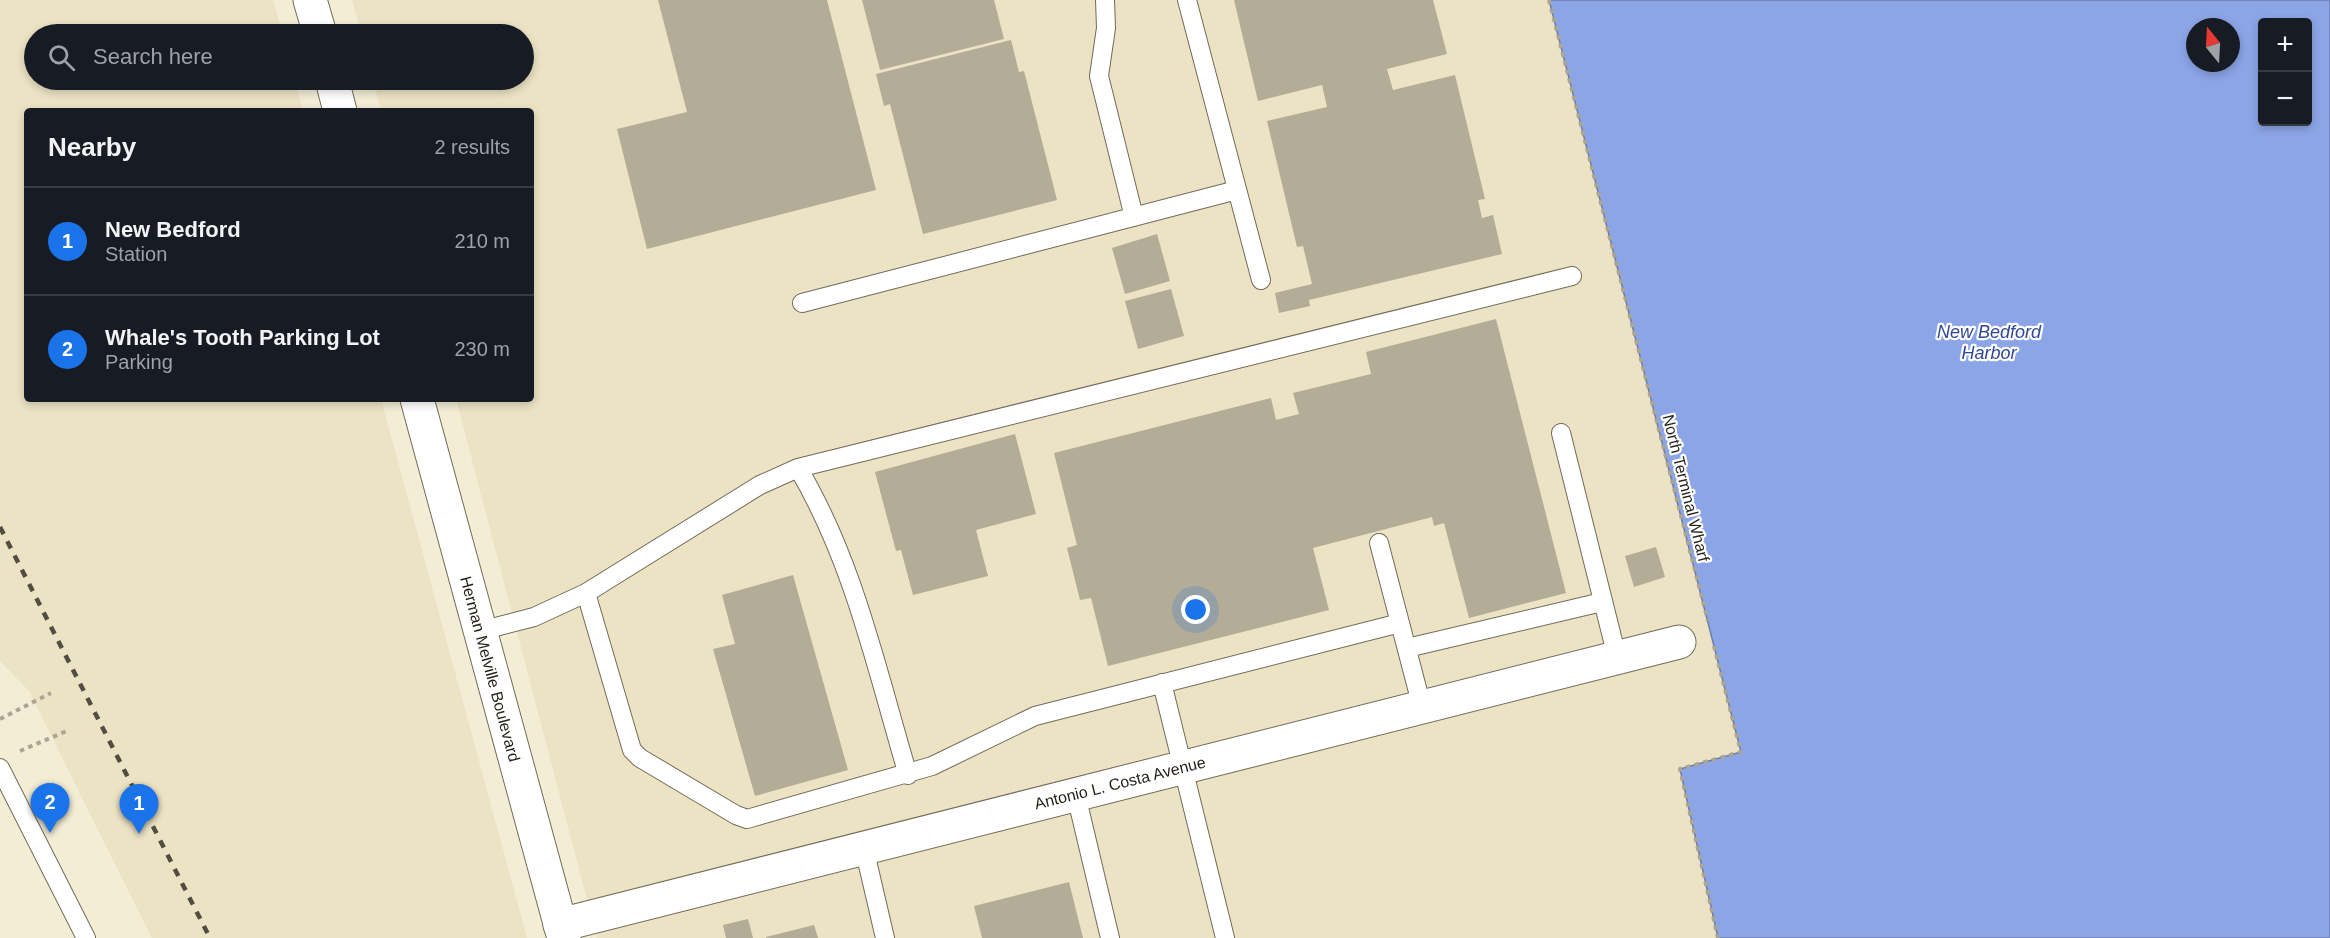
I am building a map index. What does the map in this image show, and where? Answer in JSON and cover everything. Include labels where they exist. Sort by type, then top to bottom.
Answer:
[{"type":"street","points":[[310,0],[317,24]]},
{"type":"street","points":[[335,90],[339,108]]},
{"type":"street","name":"Herman Melville Boulevard","points":[[418,402],[562,931]]},
{"type":"street","name":"Antonio L. Costa Avenue","points":[[562,931],[864,848],[1679,642]]},
{"type":"lane","points":[[1106,0],[1106,28],[1099,76],[1134,217]]},
{"type":"lane","points":[[1187,0],[1261,280]]},
{"type":"lane","points":[[802,303],[1237,190]]},
{"type":"lane","points":[[480,630],[534,617],[586,593],[760,485],[798,468],[1572,276]]},
{"type":"lane","points":[[1562,433],[1617,657]]},
{"type":"lane","points":[[798,468],[827,520],[846,567],[908,775]]},
{"type":"lane","points":[[1379,543],[1422,707]]},
{"type":"lane","points":[[586,593],[632,750],[640,758],[736,815],[747,819],[908,775],[943,761],[1035,716],[1400,623]]},
{"type":"lane","points":[[1407,648],[1602,602]]},
{"type":"lane","points":[[1162,682],[1225,938]]},
{"type":"lane","points":[[5,762],[86,938]]},
{"type":"lane","points":[[1076,795],[1110,938]]},
{"type":"lane","points":[[864,848],[885,938]]},
{"type":"path","name":"North Terminal Wharf","points":[[1549,0],[1709,625]]},
{"type":"path","points":[[1712,637],[1742,752],[1680,770],[1719,938]]},
{"type":"path","points":[[0,719],[51,693]]},
{"type":"path","points":[[5,762],[69,730]]},
{"type":"shaded area","points":[[0,0],[273,0],[280,24],[24,24],[24,90],[298,90],[302,108],[24,108],[24,402],[382,402],[527,938],[152,938],[29,691],[0,661]]},
{"type":"shaded area","points":[[352,0],[1549,0],[1741,752],[1680,770],[1718,938],[597,938],[457,402],[534,402],[534,108],[380,108],[376,90],[534,90],[534,24],[358,24]]},
{"type":"water","name":"New Bedford Harbor","points":[[1549,0],[2330,0],[2330,938],[1718,938],[1680,769],[1741,752]]},
{"type":"building","points":[[658,0],[827,0],[876,190],[647,249],[617,129],[687,112]]},
{"type":"building","points":[[862,0],[994,0],[1004,39],[880,70]]},
{"type":"building","points":[[1234,0],[1433,0],[1447,54],[1387,69],[1393,90],[1455,75],[1485,199],[1478,200],[1482,218],[1493,215],[1502,254],[1309,300],[1310,306],[1279,313],[1275,293],[1312,284],[1303,246],[1297,247],[1267,121],[1327,107],[1322,85],[1258,101]]},
{"type":"building","points":[[1011,40],[1019,72],[1024,71],[1057,200],[923,234],[890,104],[884,106],[876,74]]},
{"type":"building","points":[[1157,234],[1170,281],[1125,294],[1112,248]]},
{"type":"building","points":[[1171,289],[1184,336],[1138,349],[1125,301]]},
{"type":"building","points":[[1496,319],[1566,593],[1469,618],[1444,523],[1434,526],[1432,517],[1313,548],[1329,610],[1108,666],[1091,598],[1080,600],[1067,548],[1077,545],[1054,453],[1271,398],[1276,420],[1299,414],[1293,393],[1371,374],[1366,352]]},
{"type":"building","points":[[1015,434],[1036,514],[976,530],[988,576],[913,595],[901,550],[896,551],[875,472]]},
{"type":"building","points":[[1656,547],[1665,577],[1634,587],[1625,556]]},
{"type":"building","points":[[793,575],[848,770],[755,796],[713,649],[735,644],[722,595]]},
{"type":"building","points":[[1069,882],[1083,938],[982,938],[974,906]]},
{"type":"building","points":[[748,919],[753,938],[726,938],[723,925]]},
{"type":"building","points":[[814,925],[818,938],[766,938],[766,937]]},
{"type":"railway","points":[[0,527],[210,938]]},
{"type":"place","name":"Whale's Tooth Parking Lot","points":[[50,833]]},
{"type":"place","name":"New Bedford","points":[[139,834]]}]
